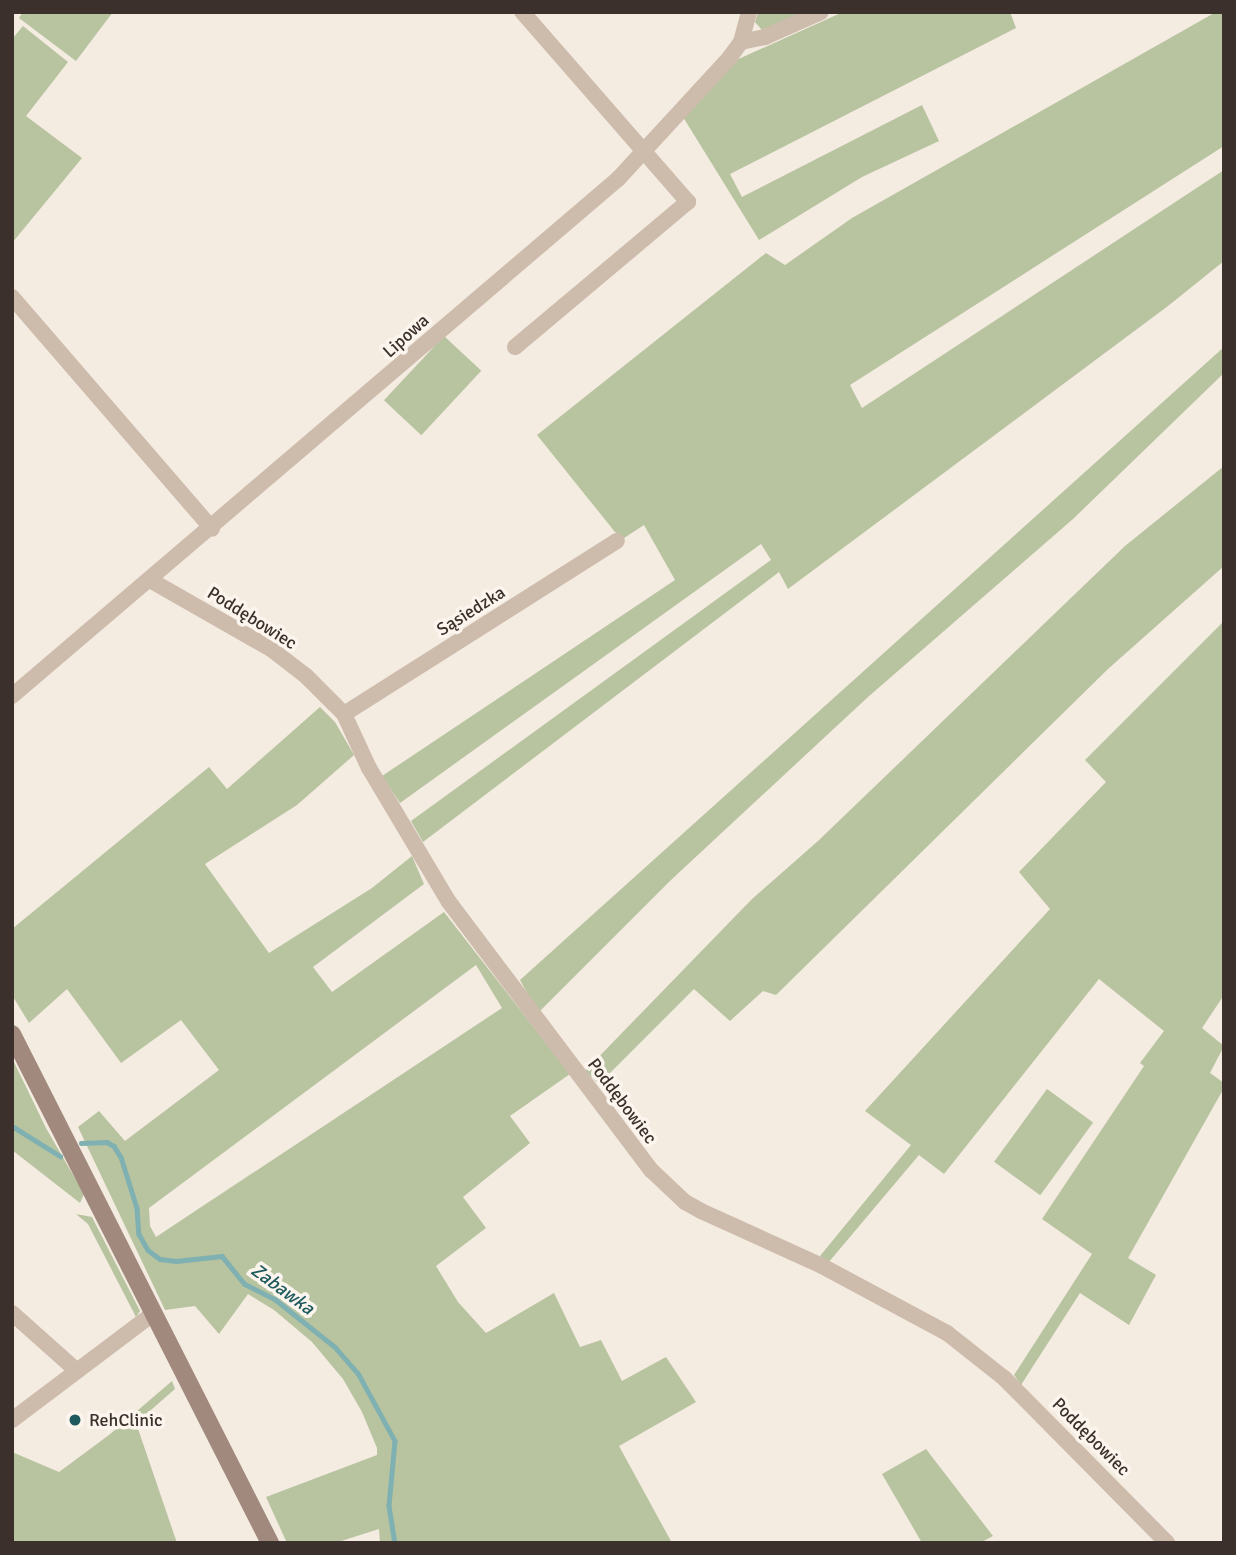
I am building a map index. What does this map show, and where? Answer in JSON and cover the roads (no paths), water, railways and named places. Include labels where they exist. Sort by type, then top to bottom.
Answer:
[{"type":"main road","points":[[12,1034],[270,1543]]},
{"type":"street","points":[[515,347],[688,202],[522,12]]},
{"type":"street","points":[[749,12],[741,42],[765,37],[821,12]]},
{"type":"street","name":"Lipowa","points":[[12,696],[212,529],[548,240],[644,153],[741,42]]},
{"type":"street","points":[[12,297],[212,529]]},
{"type":"street","name":"Sąsiedzka","points":[[344,714],[617,541]]},
{"type":"street","name":"Poddębowiec","points":[[150,580],[271,649],[344,714],[369,768],[449,902],[651,1170],[685,1202],[701,1211],[822,1266],[947,1333],[1004,1378],[1167,1543]]},
{"type":"street","points":[[12,1312],[76,1370]]},
{"type":"street","points":[[12,1420],[154,1313]]},
{"type":"waterway","name":"Zabawka","points":[[12,1126],[60,1156]]},
{"type":"waterway","name":"Zabawka","points":[[81,1143],[107,1142],[114,1146],[121,1157],[137,1208],[139,1234],[148,1250],[160,1259],[176,1261],[222,1256],[245,1284],[276,1300],[335,1347],[358,1373],[395,1441],[389,1506],[395,1543]]},
{"type":"place","name":"RehClinic","points":[[75,1420]]}]
